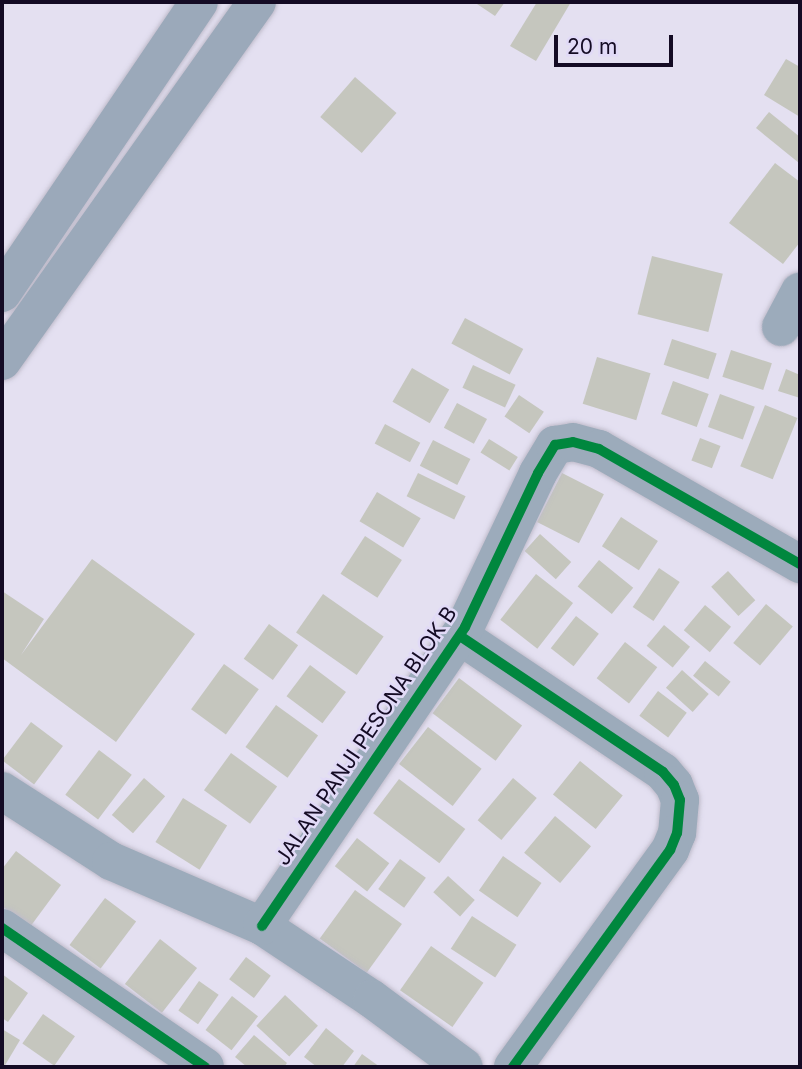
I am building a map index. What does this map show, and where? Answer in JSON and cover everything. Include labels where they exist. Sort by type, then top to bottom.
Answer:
[{"type":"main road","points":[[2,293],[199,2]]},
{"type":"main road","points":[[2,361],[257,2]]},
{"type":"street","points":[[781,327],[800,292]]},
{"type":"street","name":"JALAN PANJI PESONA BLOK B","points":[[262,926],[460,636],[555,445],[573,442],[599,449],[800,564]]},
{"type":"street","points":[[460,636],[663,772],[678,792],[679,814],[675,842],[513,1067]]},
{"type":"street","points":[[2,791],[111,862],[262,926],[372,999],[464,1067]]},
{"type":"street","points":[[2,929],[205,1067]]},
{"type":"building","points":[[474,2],[505,2],[495,16]]},
{"type":"building","points":[[537,2],[571,2],[536,61],[510,46]]},
{"type":"building","points":[[786,59],[800,67],[800,117],[764,95]]},
{"type":"building","points":[[355,77],[397,113],[362,153],[320,117]]},
{"type":"building","points":[[769,112],[800,137],[799,163],[756,128]]},
{"type":"building","points":[[775,163],[800,182],[800,242],[783,264],[729,223]]},
{"type":"building","points":[[652,256],[723,274],[708,332],[637,314]]},
{"type":"building","points":[[465,318],[523,349],[510,375],[451,344]]},
{"type":"building","points":[[672,339],[717,354],[708,379],[664,365]]},
{"type":"building","points":[[731,350],[772,363],[763,390],[722,377]]},
{"type":"building","points":[[597,357],[651,373],[636,420],[583,404]]},
{"type":"building","points":[[473,365],[516,385],[505,408],[462,388]]},
{"type":"building","points":[[412,368],[449,390],[430,423],[392,402]]},
{"type":"building","points":[[786,369],[800,375],[800,398],[778,391]]},
{"type":"building","points":[[673,381],[709,394],[697,427],[661,414]]},
{"type":"building","points":[[720,394],[755,407],[743,440],[708,427]]},
{"type":"building","points":[[519,395],[544,412],[529,433],[504,417]]},
{"type":"building","points":[[457,403],[487,419],[474,444],[444,428]]},
{"type":"building","points":[[765,405],[797,418],[773,479],[740,466]]},
{"type":"building","points":[[385,424],[420,443],[410,462],[375,443]]},
{"type":"building","points":[[700,438],[721,446],[712,468],[691,460]]},
{"type":"building","points":[[489,439],[518,457],[509,471],[481,453]]},
{"type":"building","points":[[433,440],[470,459],[457,485],[420,466]]},
{"type":"building","points":[[418,473],[466,496],[454,520],[407,496]]},
{"type":"building","points":[[562,473],[604,494],[579,543],[537,522]]},
{"type":"building","points":[[377,492],[421,518],[403,547],[359,521]]},
{"type":"building","points":[[621,517],[658,541],[639,570],[602,546]]},
{"type":"building","points":[[540,534],[571,562],[556,579],[525,551]]},
{"type":"building","points":[[365,536],[402,560],[377,598],[340,574]]},
{"type":"building","points":[[92,559],[195,634],[116,742],[2,658],[2,591],[44,619],[21,655]]},
{"type":"building","points":[[599,560],[633,588],[612,614],[578,586]]},
{"type":"building","points":[[659,568],[680,582],[653,621],[633,607]]},
{"type":"building","points":[[728,571],[755,600],[738,616],[711,587]]},
{"type":"building","points":[[536,574],[573,603],[537,649],[500,620]]},
{"type":"building","points":[[323,594],[384,636],[357,675],[296,633]]},
{"type":"building","points":[[766,604],[793,626],[760,666],[733,643]]},
{"type":"building","points":[[705,605],[731,627],[710,652],[684,630]]},
{"type":"building","points":[[576,616],[599,634],[574,666],[551,648]]},
{"type":"building","points":[[269,624],[298,645],[273,680],[244,659]]},
{"type":"building","points":[[664,625],[690,647],[673,668],[647,646]]},
{"type":"building","points":[[625,642],[657,667],[629,703],[597,678]]},
{"type":"building","points":[[705,661],[731,682],[719,697],[693,676]]},
{"type":"building","points":[[224,664],[259,689],[226,735],[191,709]]},
{"type":"building","points":[[310,665],[346,692],[322,723],[287,696]]},
{"type":"building","points":[[682,670],[709,694],[693,712],[666,688]]},
{"type":"building","points":[[459,678],[522,726],[496,761],[433,713]]},
{"type":"building","points":[[658,691],[687,713],[668,737],[639,716]]},
{"type":"building","points":[[276,705],[318,736],[288,778],[245,747]]},
{"type":"building","points":[[31,722],[63,746],[34,784],[2,760]]},
{"type":"building","points":[[428,727],[482,769],[453,806],[399,764]]},
{"type":"building","points":[[99,750],[132,775],[98,819],[65,795]]},
{"type":"building","points":[[231,753],[277,787],[250,824],[204,790]]},
{"type":"building","points":[[580,761],[623,796],[596,829],[553,794]]},
{"type":"building","points":[[144,778],[165,796],[133,833],[112,815]]},
{"type":"building","points":[[513,778],[537,798],[501,840],[478,820]]},
{"type":"building","points":[[399,779],[465,829],[439,863],[373,813]]},
{"type":"building","points":[[183,798],[227,826],[200,870],[155,842]]},
{"type":"building","points":[[555,816],[591,846],[560,883],[524,853]]},
{"type":"building","points":[[357,838],[389,863],[367,892],[335,866]]},
{"type":"building","points":[[16,851],[61,885],[30,927],[2,906],[2,869]]},
{"type":"building","points":[[503,856],[542,883],[517,917],[479,890]]},
{"type":"building","points":[[400,859],[426,878],[404,908],[378,889]]},
{"type":"building","points":[[448,876],[475,900],[460,916],[433,892]]},
{"type":"building","points":[[355,890],[402,924],[367,973],[320,939]]},
{"type":"building","points":[[105,898],[136,921],[101,969],[69,945]]},
{"type":"building","points":[[472,916],[516,945],[495,978],[451,949]]},
{"type":"building","points":[[160,939],[197,968],[162,1013],[125,984]]},
{"type":"building","points":[[431,946],[483,983],[452,1027],[400,990]]},
{"type":"building","points":[[246,957],[271,976],[254,998],[229,979]]},
{"type":"building","points":[[2,974],[28,993],[8,1022],[2,1018]]},
{"type":"building","points":[[199,981],[219,995],[198,1024],[178,1010]]},
{"type":"building","points":[[285,995],[318,1026],[289,1056],[256,1026]]},
{"type":"building","points":[[232,996],[258,1016],[232,1050],[206,1030]]},
{"type":"building","points":[[43,1014],[75,1036],[54,1066],[22,1043]]},
{"type":"building","points":[[326,1028],[354,1051],[342,1067],[317,1067],[304,1057]]},
{"type":"building","points":[[2,1029],[20,1040],[4,1067],[2,1067]]},
{"type":"building","points":[[254,1035],[287,1063],[284,1067],[247,1067],[235,1057]]},
{"type":"building","points":[[362,1054],[380,1067],[353,1067]]},
{"type":"cycle path","points":[[262,926],[465,627],[538,473],[555,445],[573,442],[599,449],[800,564]]},
{"type":"cycle path","points":[[460,636],[663,772],[674,785],[680,800],[677,833],[670,850],[513,1067]]},
{"type":"cycle path","points":[[2,928],[205,1067]]}]
